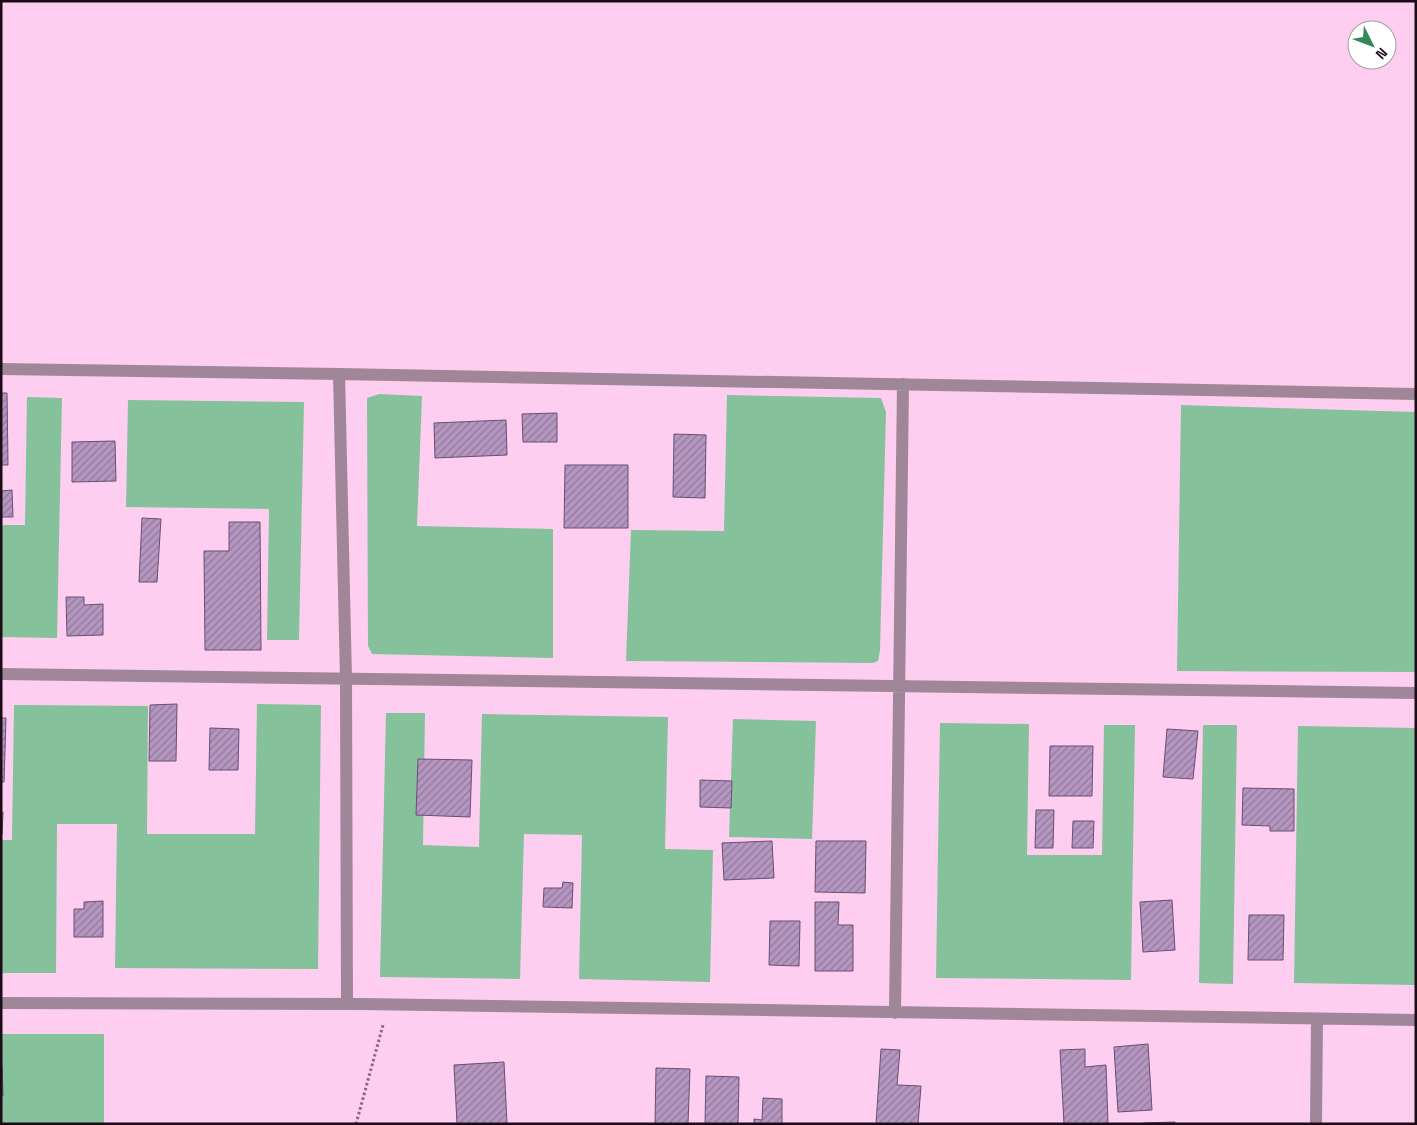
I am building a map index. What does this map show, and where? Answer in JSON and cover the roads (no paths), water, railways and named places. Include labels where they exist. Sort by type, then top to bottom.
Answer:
[{"type":"street","points":[[1,369],[1416,394]]},
{"type":"street","points":[[339,374],[346,679],[347,1004]]},
{"type":"street","points":[[895,1013],[903,384]]},
{"type":"street","points":[[1,674],[1416,693]]},
{"type":"street","points":[[1,1003],[347,1004],[1416,1020]]},
{"type":"street","points":[[1316,1124],[1317,1019]]}]
